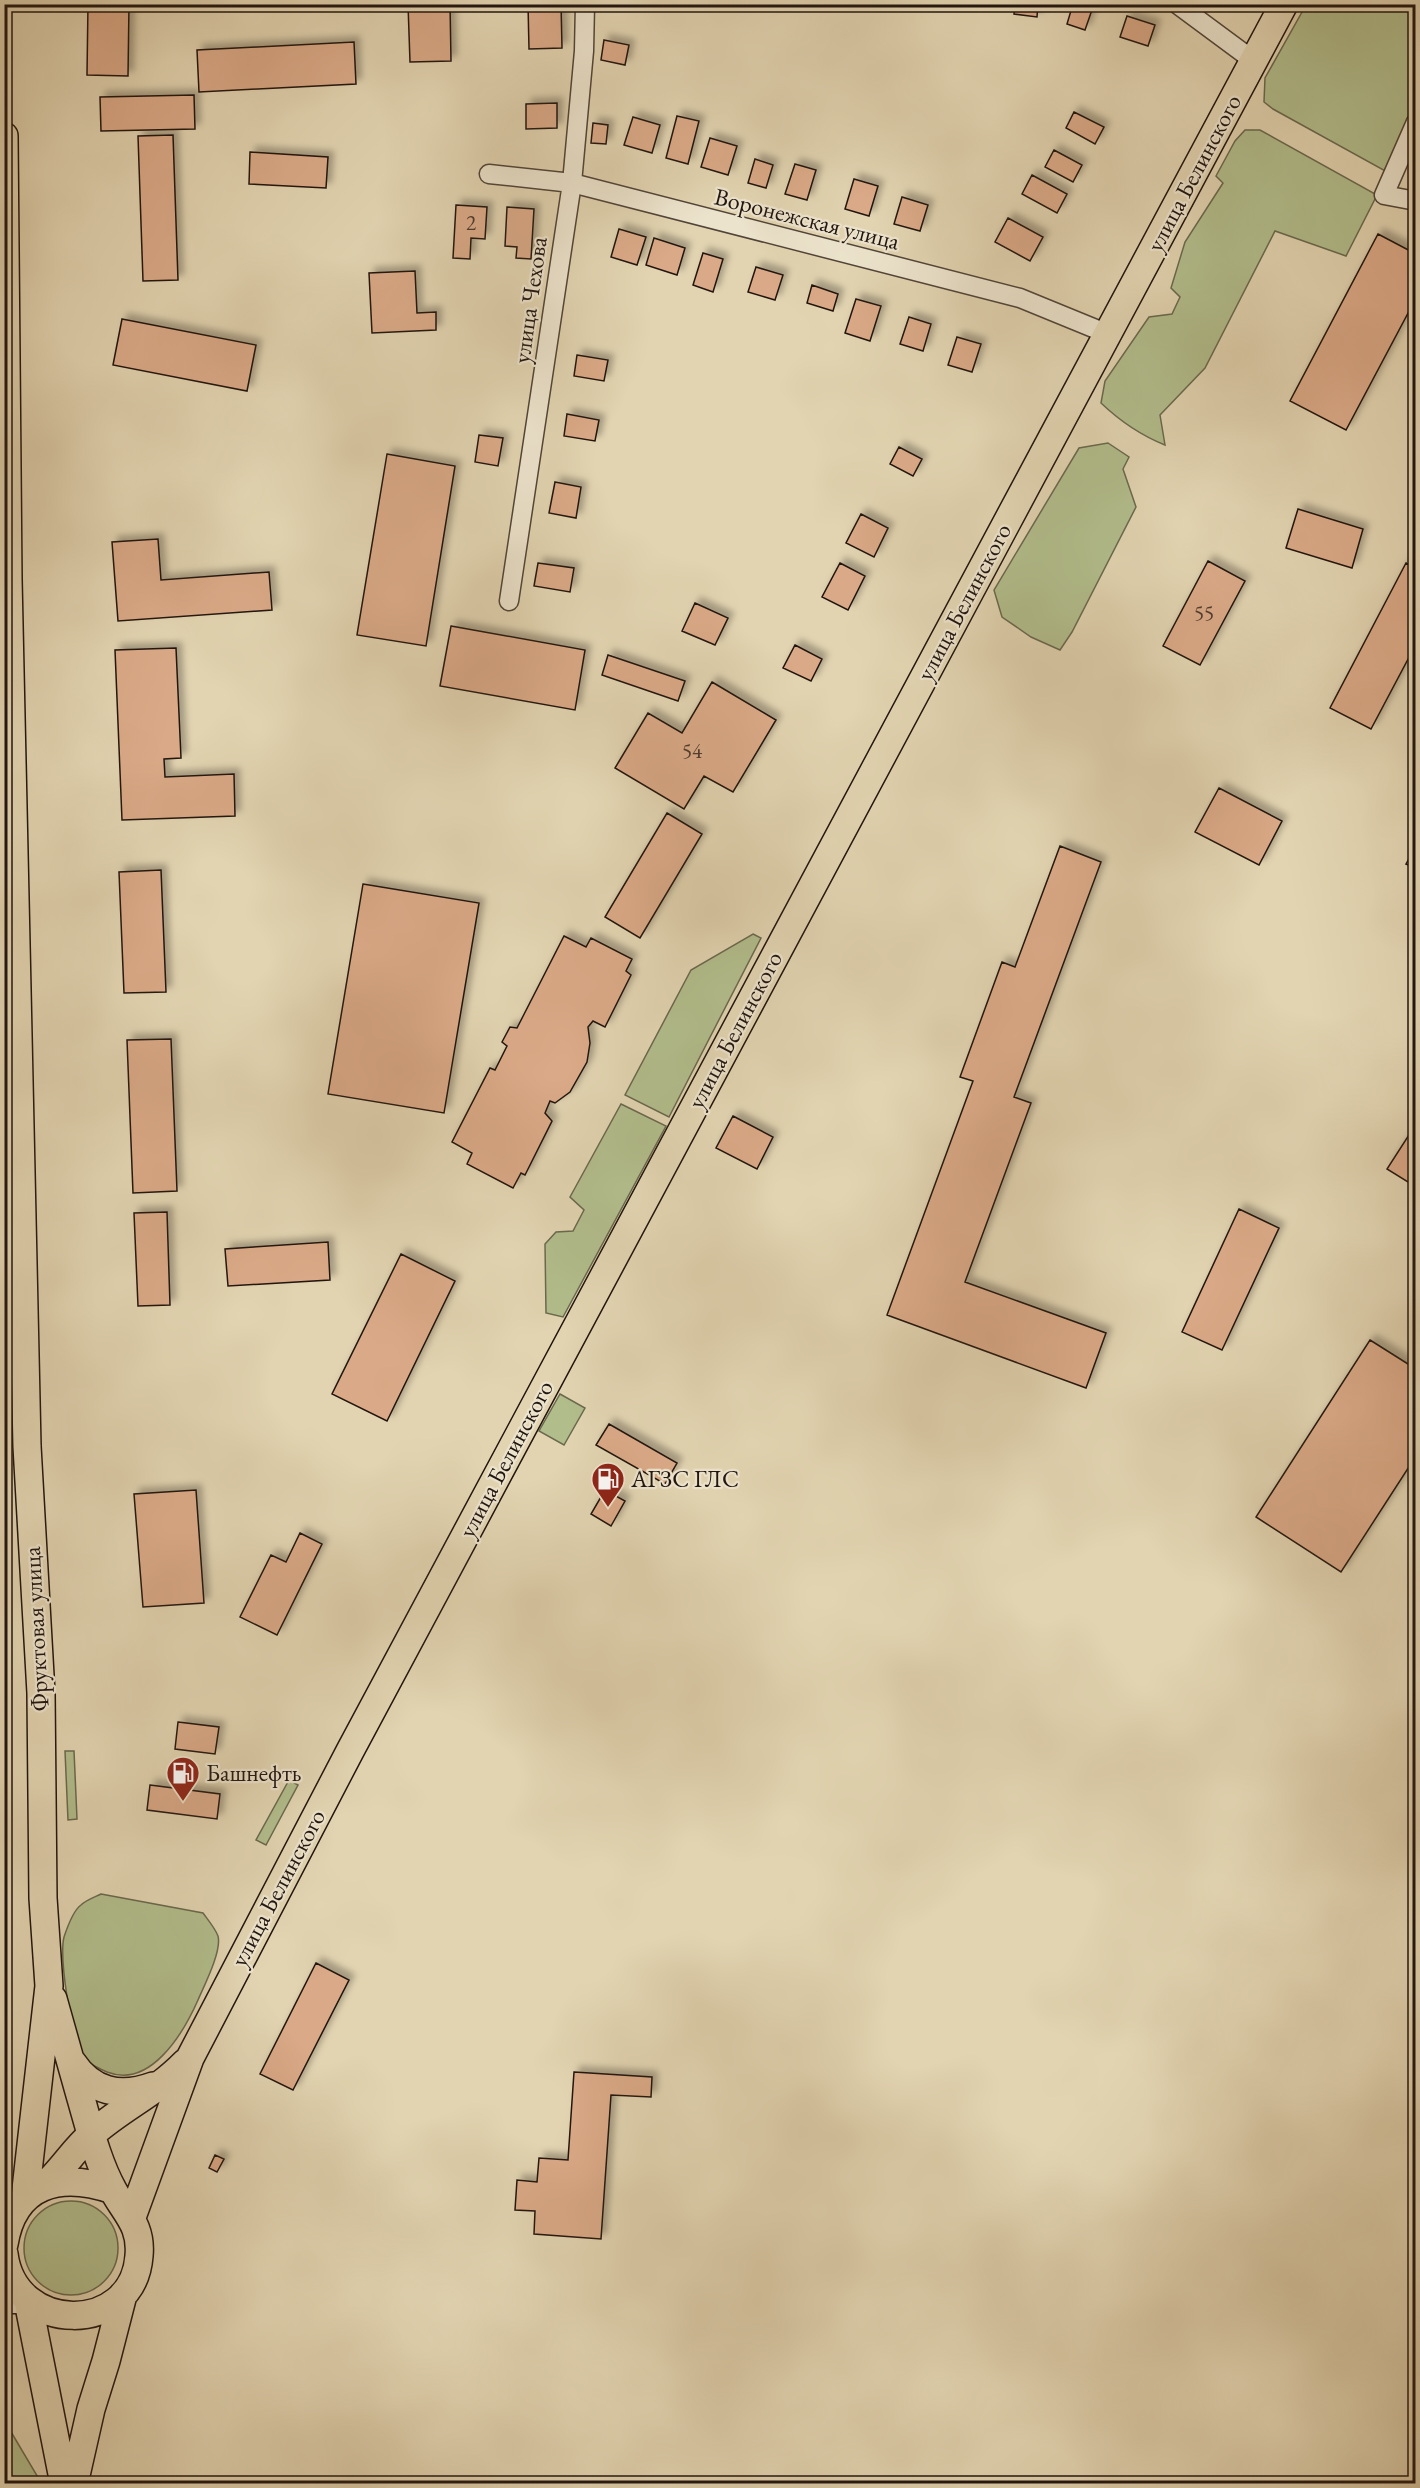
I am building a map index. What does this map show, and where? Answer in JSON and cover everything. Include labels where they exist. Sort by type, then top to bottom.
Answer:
[{"type":"main road","name":"улица Белинского","points":[[132,2217],[189,2058],[350,1751],[1284,4]]},
{"type":"main road","name":"Фруктовая улица","points":[[4,136],[6,476],[27,1446],[41,1693],[43,1898],[49,1986]]},
{"type":"main road","points":[[49,1986],[91,2134],[113,2190],[132,2217],[139,2238],[140,2256],[136,2271],[123,2295],[106,2361],[90,2409],[74,2484]]},
{"type":"main road","points":[[4,2244],[10,2221],[24,2197],[49,1986]]},
{"type":"main road","name":"улица Белинского","points":[[24,2197],[68,2161],[91,2134],[168,2080],[189,2058]]},
{"type":"main road","points":[[70,2060],[79,2074],[89,2082],[119,2093],[136,2092],[168,2080]]},
{"type":"main road","points":[[24,2197],[66,2181],[82,2182],[113,2190]]},
{"type":"main road","points":[[4,2254],[64,2484]]},
{"type":"main road","points":[[16,2301],[71,2316],[90,2314],[114,2303],[123,2295]]},
{"type":"street","name":"улица Чехова","points":[[509,601],[572,183],[584,51],[585,4]]},
{"type":"street","points":[[1177,4],[1254,61]]},
{"type":"street","points":[[1416,122],[1384,195],[1416,201]]},
{"type":"street","name":"Воронежская улица","points":[[489,174],[572,183],[1020,298],[1108,334]]},
{"type":"green space","points":[[1306,5],[1415,5],[1415,106],[1387,172],[1264,102],[1265,78]]},
{"type":"green space","points":[[1245,130],[1260,130],[1377,195],[1346,256],[1275,231],[1205,368],[1160,415],[1165,445],[1131,427],[1101,403],[1105,381],[1149,317],[1172,314],[1180,297],[1171,288],[1185,242],[1223,183],[1216,176],[1235,141]]},
{"type":"green space","points":[[1108,443],[1129,457],[1123,469],[1136,507],[1072,632],[1060,650],[1031,637],[1002,617],[994,590],[1079,448]]},
{"type":"green space","points":[[753,934],[761,938],[669,1117],[625,1095],[691,970]]},
{"type":"green space","points":[[621,1104],[666,1126],[563,1317],[546,1313],[545,1244],[556,1232],[573,1231],[584,1210],[570,1197]]},
{"type":"green space","points":[[560,1394],[585,1408],[564,1445],[539,1431]]},
{"type":"green space","points":[[65,1751],[74,1751],[77,1819],[68,1820]]},
{"type":"green space","points":[[289,1780],[298,1785],[266,1845],[256,1840]]},
{"type":"green space","points":[[101,1894],[203,1913],[218,1936],[215,1959],[208,1978],[184,2028],[163,2055],[151,2066],[137,2073],[123,2075],[96,2067],[81,2054],[73,2031],[63,1961],[64,1937],[78,1907]]},
{"type":"green space","points":[[71,2201],[89,2205],[104,2215],[114,2230],[118,2248],[114,2266],[104,2281],[89,2291],[71,2295],[53,2291],[38,2281],[28,2266],[24,2248],[28,2230],[38,2215],[53,2205]]},
{"type":"green space","points":[[4,2420],[39,2479],[40,2483],[5,2483]]},
{"type":"building","points":[[88,4],[129,4],[128,76],[87,75]]},
{"type":"building","points":[[408,4],[450,4],[451,61],[410,62]]},
{"type":"building","points":[[528,4],[561,4],[562,48],[529,49]]},
{"type":"building","points":[[1015,4],[1038,4],[1037,17],[1014,14]]},
{"type":"building","points":[[1073,4],[1094,4],[1085,30],[1067,24]]},
{"type":"building","points":[[1127,16],[1155,25],[1148,46],[1120,37]]},
{"type":"building","points":[[604,40],[629,45],[625,65],[601,60]]},
{"type":"building","points":[[354,42],[356,84],[199,92],[197,50]]},
{"type":"building","points":[[194,95],[195,129],[101,131],[100,97]]},
{"type":"building","points":[[557,103],[557,128],[526,129],[526,104]]},
{"type":"building","points":[[1074,112],[1104,127],[1095,144],[1066,128]]},
{"type":"building","points":[[677,116],[699,121],[688,164],[666,158]]},
{"type":"building","points":[[633,117],[660,125],[652,153],[624,145]]},
{"type":"building","points":[[593,123],[608,125],[606,144],[591,143]]},
{"type":"building","points":[[173,135],[178,280],[143,281],[138,136]]},
{"type":"building","points":[[710,138],[737,146],[728,175],[701,167]]},
{"type":"building","points":[[1054,150],[1082,165],[1073,182],[1045,167]]},
{"type":"building","points":[[250,152],[328,157],[326,188],[249,184]]},
{"type":"building","points":[[755,159],[773,165],[766,188],[748,183]]},
{"type":"building","points":[[795,164],[816,170],[807,200],[785,194]]},
{"type":"building","points":[[1032,175],[1067,194],[1057,213],[1022,194]]},
{"type":"building","points":[[854,179],[878,186],[869,216],[845,209]]},
{"type":"building","points":[[902,197],[928,205],[920,231],[894,224]]},
{"type":"building","points":[[456,205],[487,207],[485,239],[471,238],[470,259],[453,258]]},
{"type":"building","points":[[507,207],[534,209],[531,259],[516,258],[517,247],[505,246]]},
{"type":"building","points":[[1008,218],[1043,237],[1030,261],[995,242]]},
{"type":"building","points":[[619,229],[646,237],[637,265],[611,257]]},
{"type":"building","points":[[1378,234],[1416,254],[1416,298],[1346,430],[1290,401]]},
{"type":"building","points":[[654,238],[685,248],[677,275],[646,265]]},
{"type":"building","points":[[703,253],[723,259],[713,292],[693,285]]},
{"type":"building","points":[[756,267],[783,275],[775,300],[748,292]]},
{"type":"building","points":[[415,271],[417,313],[436,312],[436,330],[372,333],[369,273]]},
{"type":"building","points":[[812,285],[838,294],[833,311],[807,303]]},
{"type":"building","points":[[856,299],[881,306],[870,341],[845,333]]},
{"type":"building","points":[[909,317],[931,324],[923,351],[900,344]]},
{"type":"building","points":[[122,319],[256,345],[247,391],[113,365]]},
{"type":"building","points":[[957,337],[981,344],[972,372],[948,365]]},
{"type":"building","points":[[577,355],[608,360],[604,381],[574,376]]},
{"type":"building","points":[[567,414],[599,420],[595,441],[564,436]]},
{"type":"building","points":[[479,435],[503,438],[498,466],[475,462]]},
{"type":"building","points":[[899,447],[922,459],[913,476],[890,464]]},
{"type":"building","points":[[387,454],[455,466],[426,646],[357,635]]},
{"type":"building","points":[[555,482],[581,487],[576,518],[549,513]]},
{"type":"building","points":[[1298,509],[1363,529],[1352,568],[1286,548]]},
{"type":"building","points":[[861,514],[888,528],[874,557],[846,543]]},
{"type":"building","points":[[158,539],[161,580],[269,572],[272,610],[118,621],[112,542]]},
{"type":"building","points":[[1208,561],[1245,581],[1200,665],[1163,646]]},
{"type":"building","points":[[538,563],[574,568],[570,592],[534,586]]},
{"type":"building","points":[[840,563],[865,576],[848,610],[822,597]]},
{"type":"building","points":[[1406,563],[1416,569],[1416,644],[1371,729],[1330,708]]},
{"type":"building","points":[[695,603],[728,618],[715,645],[682,631]]},
{"type":"building","points":[[451,626],[585,650],[575,710],[440,686]]},
{"type":"building","points":[[795,645],[822,659],[811,681],[783,668]]},
{"type":"building","points":[[176,648],[181,758],[164,759],[165,777],[234,774],[235,816],[122,820],[115,650]]},
{"type":"building","points":[[608,655],[685,681],[678,701],[602,675]]},
{"type":"building","points":[[712,682],[776,720],[733,792],[704,776],[684,809],[615,768],[648,713],[682,733]]},
{"type":"building","points":[[1219,788],[1282,821],[1259,865],[1195,832]]},
{"type":"building","points":[[667,813],[702,834],[640,938],[605,917]]},
{"type":"building","points":[[1060,846],[1101,862],[1014,1097],[1031,1103],[965,1282],[1106,1333],[1086,1388],[887,1315],[973,1081],[960,1077],[1002,962],[1015,967]]},
{"type":"building","points":[[1416,846],[1416,868],[1406,864]]},
{"type":"building","points":[[161,870],[166,992],[124,993],[119,872]]},
{"type":"building","points":[[363,884],[479,903],[444,1113],[328,1094]]},
{"type":"building","points":[[564,936],[586,947],[591,938],[632,959],[626,971],[631,975],[605,1027],[593,1021],[588,1027],[590,1043],[587,1062],[570,1092],[555,1103],[550,1101],[545,1113],[552,1121],[525,1175],[521,1173],[513,1188],[467,1164],[472,1153],[452,1142],[490,1068],[495,1070],[507,1046],[502,1042],[510,1027],[517,1028]]},
{"type":"building","points":[[171,1039],[177,1191],[133,1193],[127,1040]]},
{"type":"building","points":[[733,1116],[773,1137],[757,1169],[716,1148]]},
{"type":"building","points":[[1416,1124],[1416,1187],[1387,1169]]},
{"type":"building","points":[[1239,1209],[1279,1228],[1222,1350],[1182,1332]]},
{"type":"building","points":[[167,1212],[170,1305],[138,1306],[134,1213]]},
{"type":"building","points":[[328,1242],[330,1280],[228,1286],[225,1249]]},
{"type":"building","points":[[401,1254],[455,1281],[387,1421],[332,1394]]},
{"type":"building","points":[[1370,1340],[1416,1369],[1416,1456],[1341,1572],[1256,1517]]},
{"type":"building","points":[[609,1424],[677,1463],[665,1484],[596,1445]]},
{"type":"building","points":[[196,1490],[204,1603],[143,1607],[134,1494]]},
{"type":"building","name":"АГЗС ГЛС","points":[[605,1490],[625,1501],[611,1526],[591,1514]]},
{"type":"building","points":[[300,1533],[322,1544],[277,1635],[240,1617],[271,1555],[286,1562]]},
{"type":"building","points":[[178,1722],[219,1727],[215,1754],[175,1749]]},
{"type":"building","name":"Башнефть","points":[[150,1785],[220,1794],[217,1819],[147,1810]]},
{"type":"building","points":[[316,1963],[349,1980],[293,2090],[260,2074]]},
{"type":"building","points":[[574,2072],[652,2077],[651,2097],[611,2095],[601,2239],[534,2234],[535,2211],[515,2210],[517,2180],[537,2182],[539,2158],[568,2160]]},
{"type":"building","points":[[215,2155],[224,2159],[217,2172],[209,2168]]},
{"type":"place","name":"АГЗС ГЛС","points":[[608,1508]]},
{"type":"place","name":"Башнефть","points":[[183,1802]]}]
